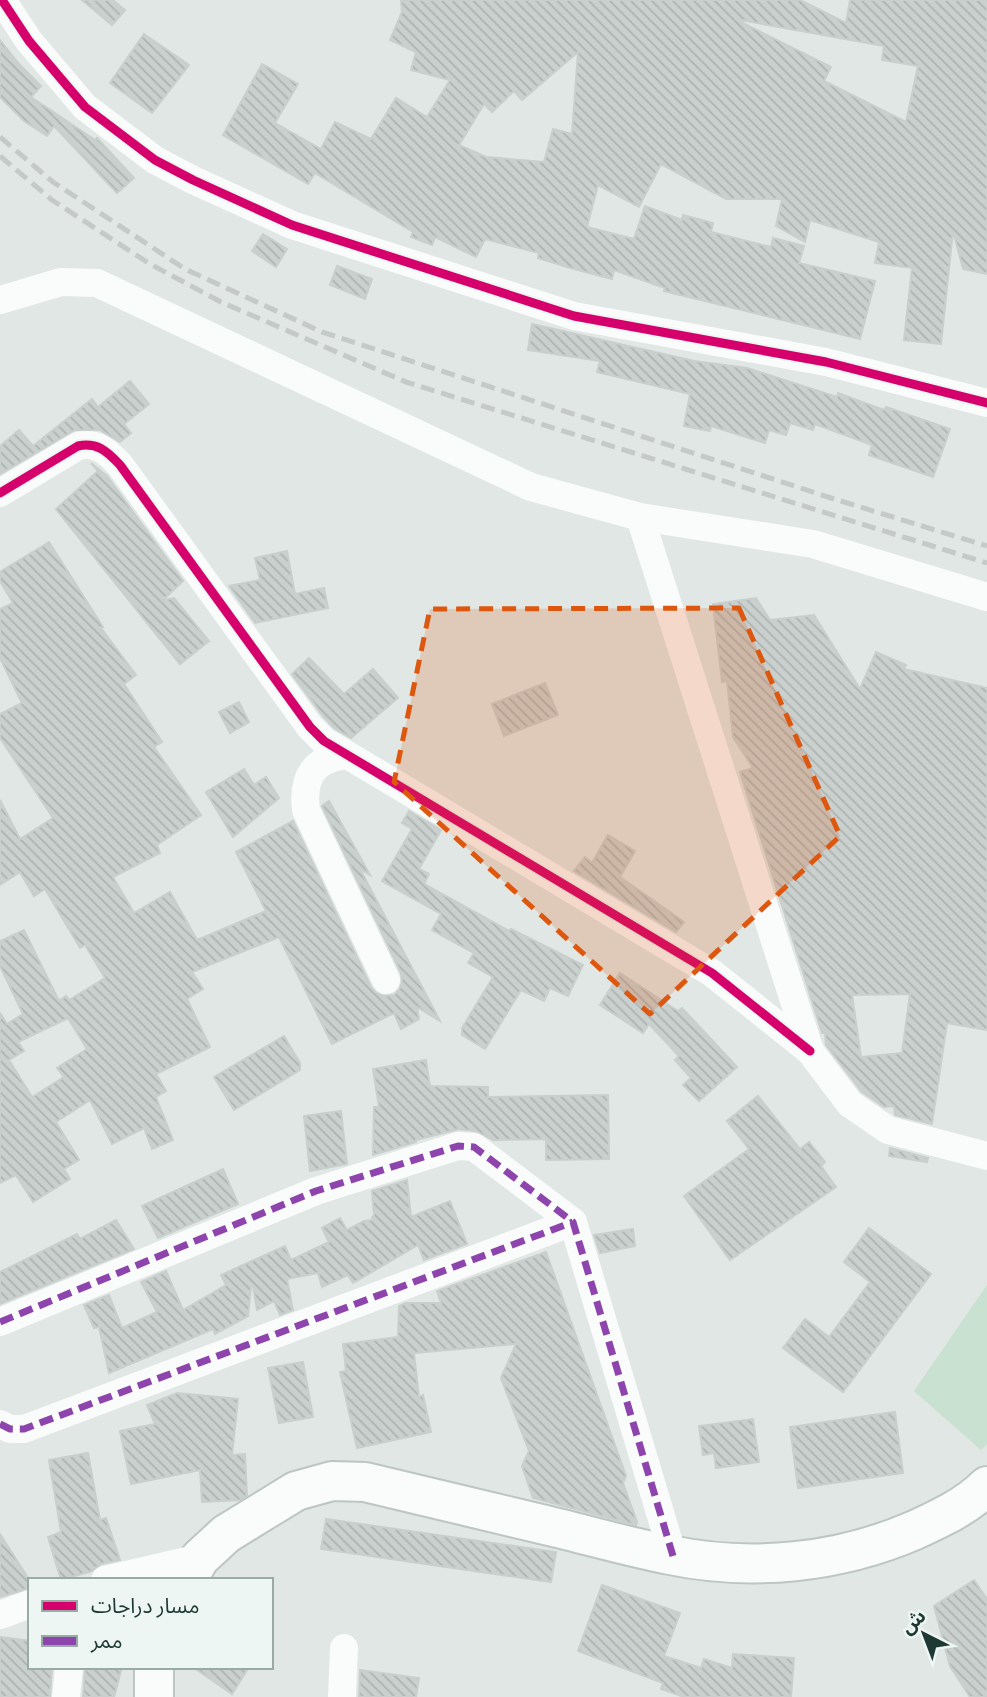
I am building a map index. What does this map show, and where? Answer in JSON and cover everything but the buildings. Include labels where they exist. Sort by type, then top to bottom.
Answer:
[{"type":"street","points":[[2,0],[29,41],[85,107],[155,160],[192,180],[292,225],[574,316],[826,362],[987,403]]},
{"type":"street","points":[[0,300],[61,282],[96,283],[531,486],[640,517],[813,544],[987,597]]},
{"type":"street","points":[[0,493],[78,446],[88,444],[107,451],[120,465],[310,727],[324,741],[712,973],[810,1051],[850,1104],[888,1130],[987,1156]]},
{"type":"street","points":[[640,517],[810,1051]]},
{"type":"street","points":[[346,755],[324,761],[305,782],[306,810],[386,980]]},
{"type":"street","points":[[0,1322],[317,1191],[458,1146],[474,1147],[573,1222],[673,1556]]},
{"type":"street","points":[[0,1424],[10,1429],[24,1429],[573,1222]]},
{"type":"street","points":[[121,1578],[193,1569],[226,1534],[257,1513],[296,1491],[332,1480],[365,1482],[673,1556],[738,1564],[771,1564],[832,1556],[889,1541],[943,1518],[975,1498],[987,1486]]},
{"type":"street","points":[[0,1615],[28,1605]]},
{"type":"street","points":[[342,1697],[344,1648]]},
{"type":"street","points":[[66,1697],[69,1669]]},
{"type":"street","points":[[154,1669],[154,1697]]},
{"type":"highlighted area","points":[[739,608],[840,836],[650,1014],[394,782],[430,609]]},
{"type":"green space","points":[[987,1285],[987,1444],[981,1450],[914,1391]]},
{"type":"railway","points":[[0,137],[53,182],[185,269],[322,332],[987,546]]},
{"type":"railway","points":[[0,156],[52,200],[150,264],[221,302],[406,382],[987,563]]},
{"type":"marked path","points":[[0,1322],[316,1191],[458,1146],[474,1147],[573,1222],[673,1556]]},
{"type":"marked path","points":[[0,1424],[10,1429],[24,1429],[573,1222]]},
{"type":"cycle path","points":[[2,0],[29,41],[85,107],[155,160],[292,225],[574,316],[826,362],[987,403]]},
{"type":"cycle path","points":[[0,493],[78,446],[91,445],[106,452],[120,465],[310,727],[324,741],[712,973],[810,1051]]}]
